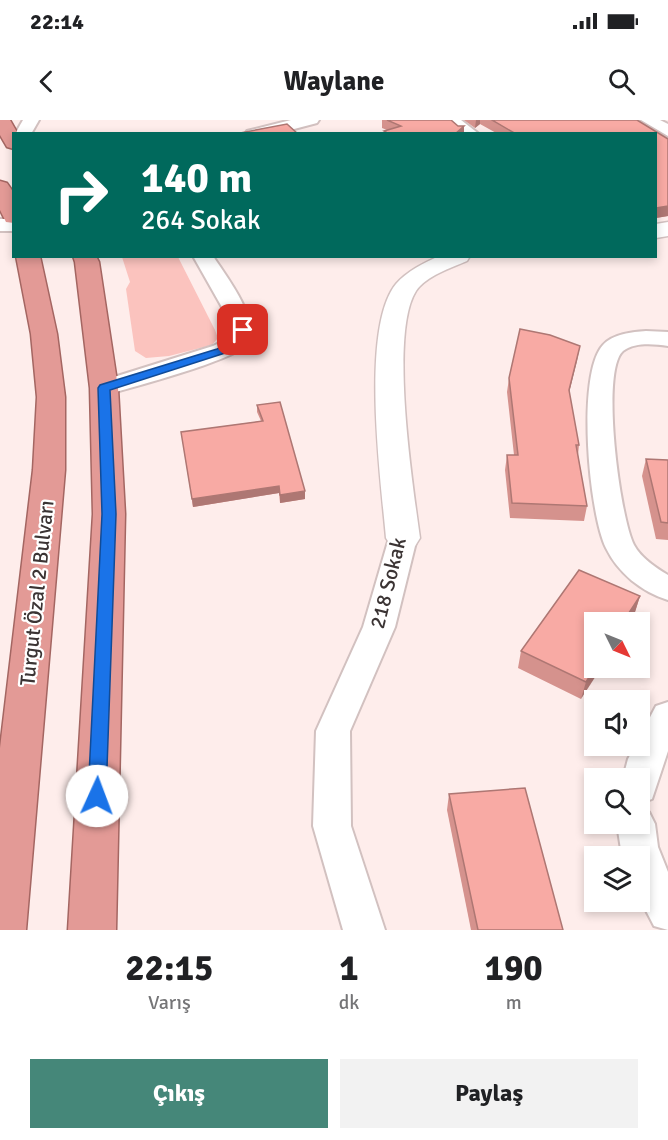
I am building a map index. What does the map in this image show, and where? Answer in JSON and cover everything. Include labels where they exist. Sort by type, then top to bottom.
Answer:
[{"type":"highway","points":[[1,120],[12,139]]},
{"type":"highway","points":[[0,188],[12,213]]},
{"type":"highway","name":"Turgut Özal 2 Bulvarı","points":[[2,930],[49,470],[51,397],[44,334],[28,258]]},
{"type":"highway","points":[[85,258],[104,388],[109,514],[92,930]]},
{"type":"street","points":[[261,132],[311,120]]},
{"type":"street","points":[[450,120],[468,132]]},
{"type":"street","points":[[649,120],[668,131]]},
{"type":"street","points":[[104,388],[221,351],[241,340],[243,330],[228,297],[204,258]]},
{"type":"street","name":"218 Sokak","points":[[364,930],[332,826],[333,731],[379,627],[403,538],[390,376],[394,313],[405,290],[424,272],[455,258]]},
{"type":"street","points":[[668,339],[641,338],[612,348],[603,360],[599,428],[612,521],[621,548],[638,569],[668,589]]},
{"type":"street","points":[[644,768],[646,759],[668,716]]},
{"type":"street","points":[[636,834],[647,872],[668,912]]},
{"type":"shaded area","points":[[122,258],[179,258],[218,338],[212,345],[169,356],[146,358],[135,351],[126,289],[130,282]]},
{"type":"building","points":[[387,120],[451,120],[458,126],[464,126],[457,132],[384,131],[401,126]]},
{"type":"building","points":[[492,120],[637,120],[657,132],[513,132]]},
{"type":"building","points":[[287,124],[296,132],[245,132]]},
{"type":"building","points":[[657,132],[668,139],[668,206],[657,208]]},
{"type":"building","points":[[520,329],[550,335],[580,346],[569,390],[587,506],[512,503],[507,455],[518,455],[509,378]]},
{"type":"building","points":[[280,402],[305,491],[280,495],[279,486],[192,499],[181,432],[263,421],[257,405]]},
{"type":"building","points":[[646,459],[668,460],[668,523],[661,522]]},
{"type":"building","points":[[579,570],[640,596],[630,612],[584,612],[584,678],[589,678],[586,682],[521,651]]},
{"type":"building","points":[[525,788],[563,930],[478,930],[449,794]]},
{"type":"route","points":[[97,796],[109,514],[104,388],[221,351],[241,340],[243,330]]}]
